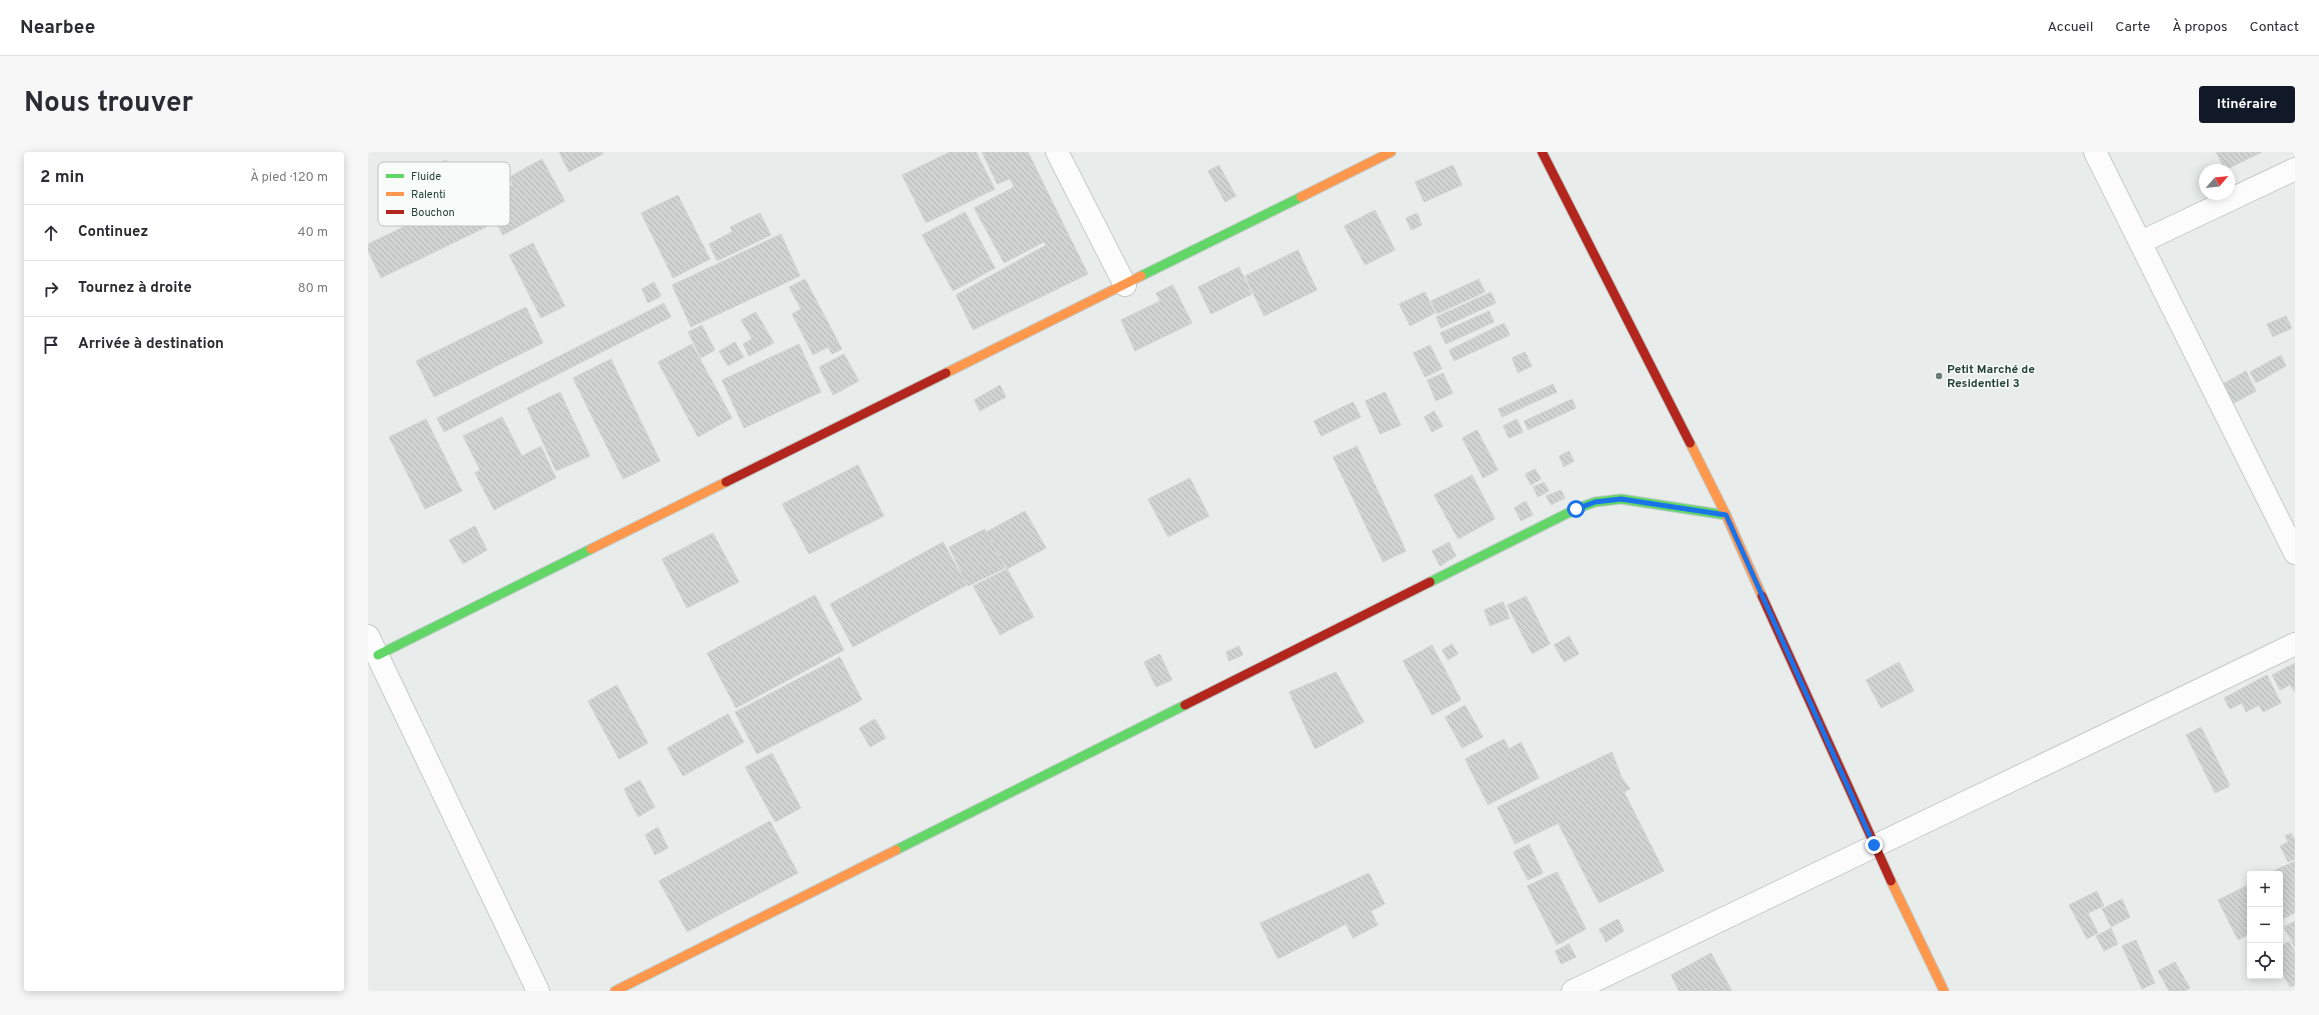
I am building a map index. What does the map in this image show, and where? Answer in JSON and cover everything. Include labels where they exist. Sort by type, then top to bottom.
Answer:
[{"type":"street","points":[[1057,152],[1124,285]]},
{"type":"street","points":[[378,656],[1391,152]]},
{"type":"street","points":[[1542,152],[1726,515],[1874,845],[1944,991]]},
{"type":"street","points":[[2095,152],[2142,242],[2295,553]]},
{"type":"street","points":[[2142,242],[2295,170]]},
{"type":"street","points":[[615,991],[1576,509],[1595,502],[1621,499],[1726,515]]},
{"type":"street","points":[[368,636],[538,991]]},
{"type":"street","points":[[1573,991],[1874,845],[2295,644]]},
{"type":"building","points":[[559,152],[602,152],[603,154],[569,172]]},
{"type":"building","points":[[950,152],[976,152],[995,189],[926,223],[902,175]]},
{"type":"building","points":[[982,152],[1028,152],[1088,274],[973,330],[956,295],[1046,245],[1044,242],[1004,263],[974,208],[1014,187],[1010,179],[997,184]]},
{"type":"building","points":[[2216,152],[2262,152],[2235,165],[2222,164]]},
{"type":"building","points":[[542,159],[565,201],[503,235],[498,226],[510,226],[510,187],[513,185],[510,176]]},
{"type":"building","points":[[1219,165],[1236,196],[1225,202],[1208,171]]},
{"type":"building","points":[[1453,165],[1462,185],[1424,202],[1415,182]]},
{"type":"building","points":[[678,195],[710,259],[673,278],[641,213]]},
{"type":"building","points":[[1375,210],[1395,250],[1365,265],[1344,226]]},
{"type":"building","points":[[965,212],[995,268],[953,291],[922,235]]},
{"type":"building","points":[[760,213],[771,235],[717,261],[709,244],[732,232],[730,227]]},
{"type":"building","points":[[1417,213],[1422,225],[1411,230],[1406,218]]},
{"type":"building","points":[[405,226],[486,227],[381,278],[368,251],[368,244]]},
{"type":"building","points":[[781,234],[800,276],[691,327],[672,285]]},
{"type":"building","points":[[533,243],[565,306],[541,318],[509,255]]},
{"type":"building","points":[[1298,250],[1317,290],[1264,316],[1245,276]]},
{"type":"building","points":[[1239,267],[1252,294],[1211,314],[1198,287]]},
{"type":"building","points":[[805,279],[842,349],[832,354],[828,347],[813,355],[792,314],[801,309],[789,287]]},
{"type":"building","points":[[1479,279],[1485,292],[1437,314],[1431,301]]},
{"type":"building","points":[[654,282],[661,296],[648,303],[642,289]]},
{"type":"building","points":[[1173,285],[1192,323],[1135,351],[1121,320],[1160,301],[1156,293]]},
{"type":"building","points":[[1425,292],[1435,313],[1410,326],[1399,304]]},
{"type":"building","points":[[1491,292],[1496,303],[1441,328],[1436,317]]},
{"type":"building","points":[[664,303],[671,317],[444,432],[437,418]]},
{"type":"building","points":[[526,307],[543,343],[434,397],[416,361]]},
{"type":"building","points":[[1489,311],[1494,322],[1446,344],[1440,333]]},
{"type":"building","points":[[756,312],[774,343],[749,356],[743,344],[752,339],[741,320]]},
{"type":"building","points":[[2286,316],[2292,328],[2273,337],[2267,324]]},
{"type":"building","points":[[1504,323],[1510,335],[1454,361],[1449,350]]},
{"type":"building","points":[[702,325],[715,350],[701,358],[688,332]]},
{"type":"building","points":[[735,342],[744,357],[728,366],[719,351]]},
{"type":"building","points":[[692,344],[732,418],[698,437],[658,362]]},
{"type":"building","points":[[799,344],[821,392],[744,428],[722,380]]},
{"type":"building","points":[[1430,345],[1442,369],[1425,377],[1413,353]]},
{"type":"building","points":[[1525,352],[1532,366],[1518,373],[1512,358]]},
{"type":"building","points":[[844,354],[859,381],[833,395],[819,367]]},
{"type":"building","points":[[2281,355],[2286,366],[2256,383],[2250,372]]},
{"type":"building","points":[[611,359],[660,461],[623,479],[573,378]]},
{"type":"building","points":[[2246,371],[2256,391],[2227,407],[2216,388]]},
{"type":"building","points":[[1443,373],[1453,393],[1436,401],[1427,380]]},
{"type":"building","points":[[1553,384],[1557,392],[1502,417],[1498,409]]},
{"type":"building","points":[[1000,385],[1006,397],[980,411],[974,400]]},
{"type":"building","points":[[560,392],[590,456],[556,471],[527,408]]},
{"type":"building","points":[[1385,392],[1401,425],[1380,434],[1365,401]]},
{"type":"building","points":[[1572,399],[1576,408],[1528,430],[1524,421]]},
{"type":"building","points":[[1353,402],[1361,417],[1321,436],[1314,421]]},
{"type":"building","points":[[1434,411],[1443,426],[1432,432],[1424,417]]},
{"type":"building","points":[[502,417],[522,456],[541,446],[556,478],[494,510],[475,473],[480,470],[463,436]]},
{"type":"building","points":[[426,419],[462,491],[425,509],[389,437]]},
{"type":"building","points":[[1517,419],[1523,432],[1509,438],[1503,426]]},
{"type":"building","points":[[1477,430],[1498,470],[1483,478],[1462,438]]},
{"type":"building","points":[[1357,446],[1406,551],[1383,562],[1333,457]]},
{"type":"building","points":[[1569,451],[1574,461],[1564,467],[1559,456]]},
{"type":"building","points":[[858,465],[884,516],[809,554],[782,504]]},
{"type":"building","points":[[1535,469],[1541,479],[1531,485],[1525,474]]},
{"type":"building","points":[[1472,475],[1495,519],[1458,539],[1434,495]]},
{"type":"building","points":[[1190,478],[1209,516],[1168,537],[1148,499]]},
{"type":"building","points":[[1544,482],[1549,491],[1538,497],[1533,487]]},
{"type":"building","points":[[1561,490],[1565,498],[1551,505],[1546,496]]},
{"type":"building","points":[[1526,501],[1533,515],[1521,521],[1514,508]]},
{"type":"building","points":[[1025,511],[1046,548],[1007,569],[986,532]]},
{"type":"building","points":[[475,526],[487,550],[463,564],[449,540]]},
{"type":"building","points":[[985,529],[1005,568],[968,586],[949,547]]},
{"type":"building","points":[[713,533],[739,582],[687,608],[662,559]]},
{"type":"building","points":[[943,542],[967,585],[853,647],[830,604]]},
{"type":"building","points":[[1449,542],[1456,556],[1440,566],[1432,551]]},
{"type":"building","points":[[1007,569],[1034,617],[1000,635],[973,586]]},
{"type":"building","points":[[815,595],[844,650],[736,708],[707,653]]},
{"type":"building","points":[[1526,596],[1550,644],[1532,654],[1507,605]]},
{"type":"building","points":[[1503,602],[1510,618],[1490,626],[1484,610]]},
{"type":"building","points":[[1569,636],[1579,654],[1564,662],[1554,645]]},
{"type":"building","points":[[1452,644],[1458,654],[1448,660],[1442,650]]},
{"type":"building","points":[[1432,645],[1461,700],[1432,715],[1403,661]]},
{"type":"building","points":[[1239,646],[1243,655],[1229,661],[1226,652]]},
{"type":"building","points":[[1160,654],[1172,680],[1156,687],[1144,662]]},
{"type":"building","points":[[840,657],[862,700],[757,754],[735,712]]},
{"type":"building","points":[[1899,662],[1914,691],[1881,708],[1866,680]]},
{"type":"building","points":[[2295,663],[2295,692],[2290,685],[2280,690],[2272,675]]},
{"type":"building","points":[[1336,672],[1364,722],[1315,749],[1289,692]]},
{"type":"building","points":[[2267,675],[2281,703],[2263,712],[2259,705],[2246,712],[2242,703],[2230,709],[2224,698]]},
{"type":"building","points":[[617,685],[648,743],[619,759],[588,701]]},
{"type":"building","points":[[1465,705],[1483,737],[1462,748],[1445,717]]},
{"type":"building","points":[[728,714],[744,742],[683,776],[667,748]]},
{"type":"building","points":[[875,719],[886,738],[870,747],[859,728]]},
{"type":"building","points":[[2201,727],[2230,786],[2215,793],[2186,735]]},
{"type":"building","points":[[1504,739],[1509,749],[1521,742],[1539,778],[1488,805],[1465,759]]},
{"type":"building","points":[[1612,752],[1622,778],[1630,789],[1515,844],[1497,807]]},
{"type":"building","points":[[772,753],[801,808],[775,822],[745,767]]},
{"type":"building","points":[[640,780],[655,807],[638,817],[624,789]]},
{"type":"building","points":[[1622,788],[1664,871],[1599,903],[1557,821]]},
{"type":"building","points":[[770,821],[798,873],[687,932],[659,881]]},
{"type":"building","points":[[658,827],[668,848],[655,855],[645,835]]},
{"type":"building","points":[[2291,833],[2295,839],[2295,859],[2288,862],[2280,846],[2288,842],[2285,836]]},
{"type":"building","points":[[1529,844],[1543,873],[1528,880],[1513,852]]},
{"type":"building","points":[[2295,861],[2295,913],[2283,919],[2283,871],[2273,871]]},
{"type":"building","points":[[1557,872],[1586,929],[1557,945],[1527,886]]},
{"type":"building","points":[[1369,873],[1385,904],[1371,911],[1378,925],[1353,938],[1346,924],[1278,959],[1260,923]]},
{"type":"building","points":[[2247,886],[2247,936],[2238,940],[2218,900]]},
{"type":"building","points":[[2097,891],[2104,906],[2088,913],[2098,933],[2087,939],[2069,905]]},
{"type":"building","points":[[2122,899],[2130,917],[2111,927],[2102,909]]},
{"type":"building","points":[[1618,919],[1624,931],[1606,942],[1599,929]]},
{"type":"building","points":[[2295,921],[2295,948],[2284,927]]},
{"type":"building","points":[[2111,928],[2118,944],[2104,951],[2096,936]]},
{"type":"building","points":[[2136,940],[2155,983],[2142,989],[2122,946]]},
{"type":"building","points":[[2289,941],[2295,952],[2295,985],[2290,987],[2283,974],[2283,945]]},
{"type":"building","points":[[1569,944],[1576,957],[1561,964],[1555,951]]},
{"type":"building","points":[[1711,953],[1732,991],[1679,991],[1671,975]]},
{"type":"building","points":[[2175,962],[2190,988],[2185,991],[2169,991],[2158,971]]},
{"type":"traffic: fast","points":[[1141,276],[1301,197]]},
{"type":"traffic: fast","points":[[1430,582],[1576,509],[1595,502],[1621,499],[1726,515]]},
{"type":"traffic: fast","points":[[378,655],[591,549]]},
{"type":"traffic: fast","points":[[896,850],[1185,705]]},
{"type":"traffic: slow","points":[[1301,197],[1391,152]]},
{"type":"traffic: slow","points":[[946,373],[1141,276]]},
{"type":"traffic: slow","points":[[1690,443],[1726,515],[1762,596]]},
{"type":"traffic: slow","points":[[591,549],[726,482]]},
{"type":"traffic: slow","points":[[615,991],[896,850]]},
{"type":"traffic: slow","points":[[1891,881],[1944,991]]},
{"type":"traffic: jam","points":[[1542,152],[1690,443]]},
{"type":"traffic: jam","points":[[726,482],[946,373]]},
{"type":"traffic: jam","points":[[1185,705],[1430,582]]},
{"type":"traffic: jam","points":[[1762,596],[1891,881]]},
{"type":"place","name":"Petit Marché de Residentiel 3","points":[[1939,376]]},
{"type":"route","points":[[1576,509],[1595,502],[1621,499],[1726,515],[1874,845]]}]
